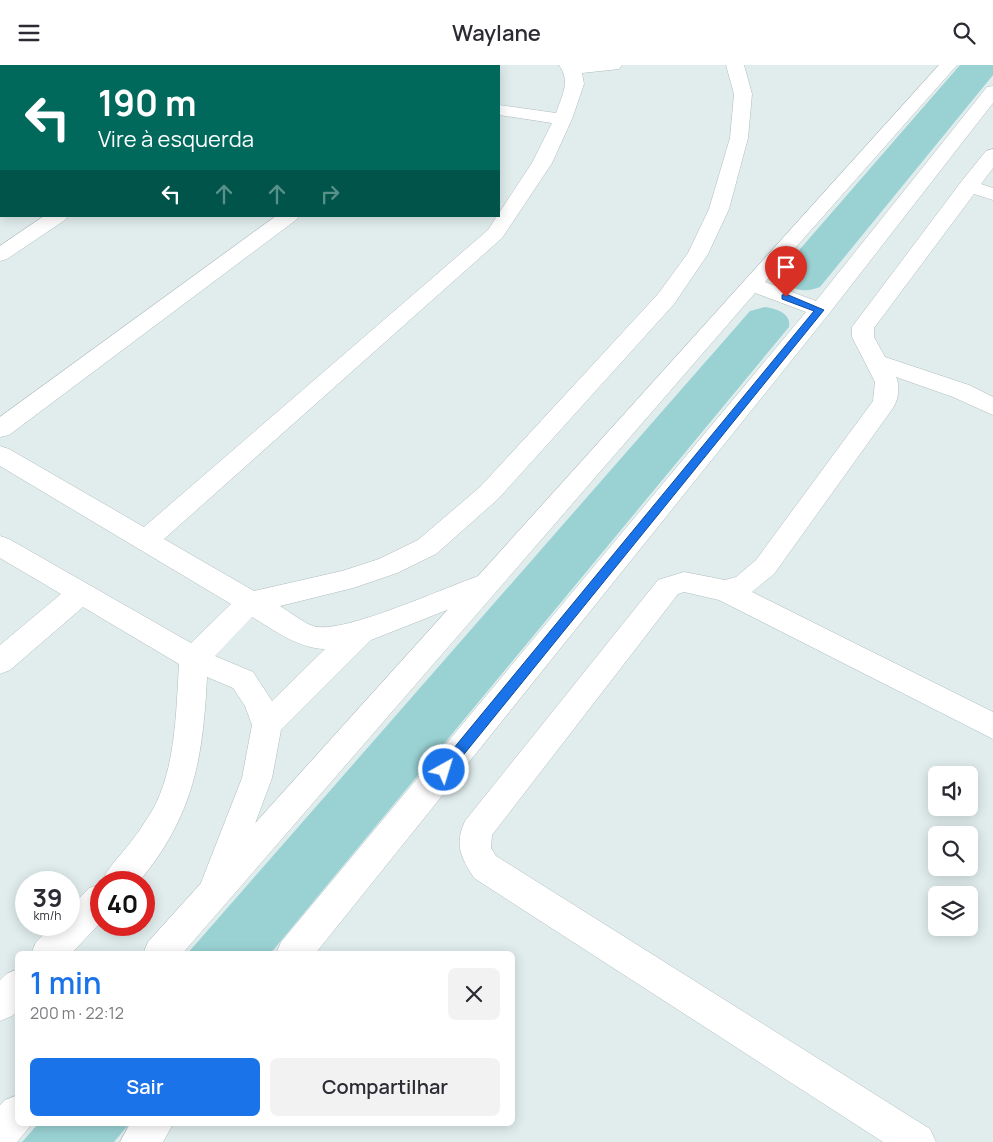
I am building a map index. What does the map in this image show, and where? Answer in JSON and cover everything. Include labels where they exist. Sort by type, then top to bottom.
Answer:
[{"type":"street","points":[[146,541],[495,234],[542,163],[563,119],[575,84],[570,67],[613,65]]},
{"type":"street","points":[[127,871],[153,838],[177,793],[189,737],[194,659],[249,603],[343,581],[388,567],[427,547],[489,493],[666,299],[698,254],[719,209],[738,138],[743,94],[735,65]]},
{"type":"street","points":[[163,951],[751,284],[948,65]]},
{"type":"street","points":[[295,951],[820,310],[993,91]]},
{"type":"street","points":[[500,110],[563,119]]},
{"type":"street","points":[[725,591],[746,584],[764,567],[885,402],[888,382],[863,337],[863,327],[993,155]]},
{"type":"street","points":[[968,186],[993,194]]},
{"type":"street","points":[[0,255],[57,217]]},
{"type":"street","points":[[0,429],[288,217]]},
{"type":"street","points":[[751,284],[820,310]]},
{"type":"street","points":[[876,362],[961,391],[993,407]]},
{"type":"street","points":[[0,455],[309,637],[324,638],[361,631],[486,584]]},
{"type":"street","points":[[0,546],[194,659],[243,680],[257,701],[267,725],[257,779],[214,893]]},
{"type":"street","points":[[917,1142],[485,867],[475,851],[476,831],[668,587],[684,582],[725,591],[993,726]]},
{"type":"street","points":[[0,662],[80,594]]},
{"type":"street","points":[[267,725],[361,631]]},
{"type":"street","points":[[51,951],[90,910]]},
{"type":"street","points":[[0,1004],[15,988]]},
{"type":"street","points":[[0,1133],[15,1116]]},
{"type":"shaded area","points":[[960,65],[993,65],[993,75],[820,287],[803,290],[792,288],[783,281],[780,276],[781,271]]},
{"type":"shaded area","points":[[765,307],[778,311],[788,318],[789,327],[272,951],[190,951],[750,311]]},
{"type":"shaded area","points":[[36,1126],[127,1126],[114,1142],[22,1142]]},
{"type":"route","points":[[444,770],[820,310],[786,297]]}]
